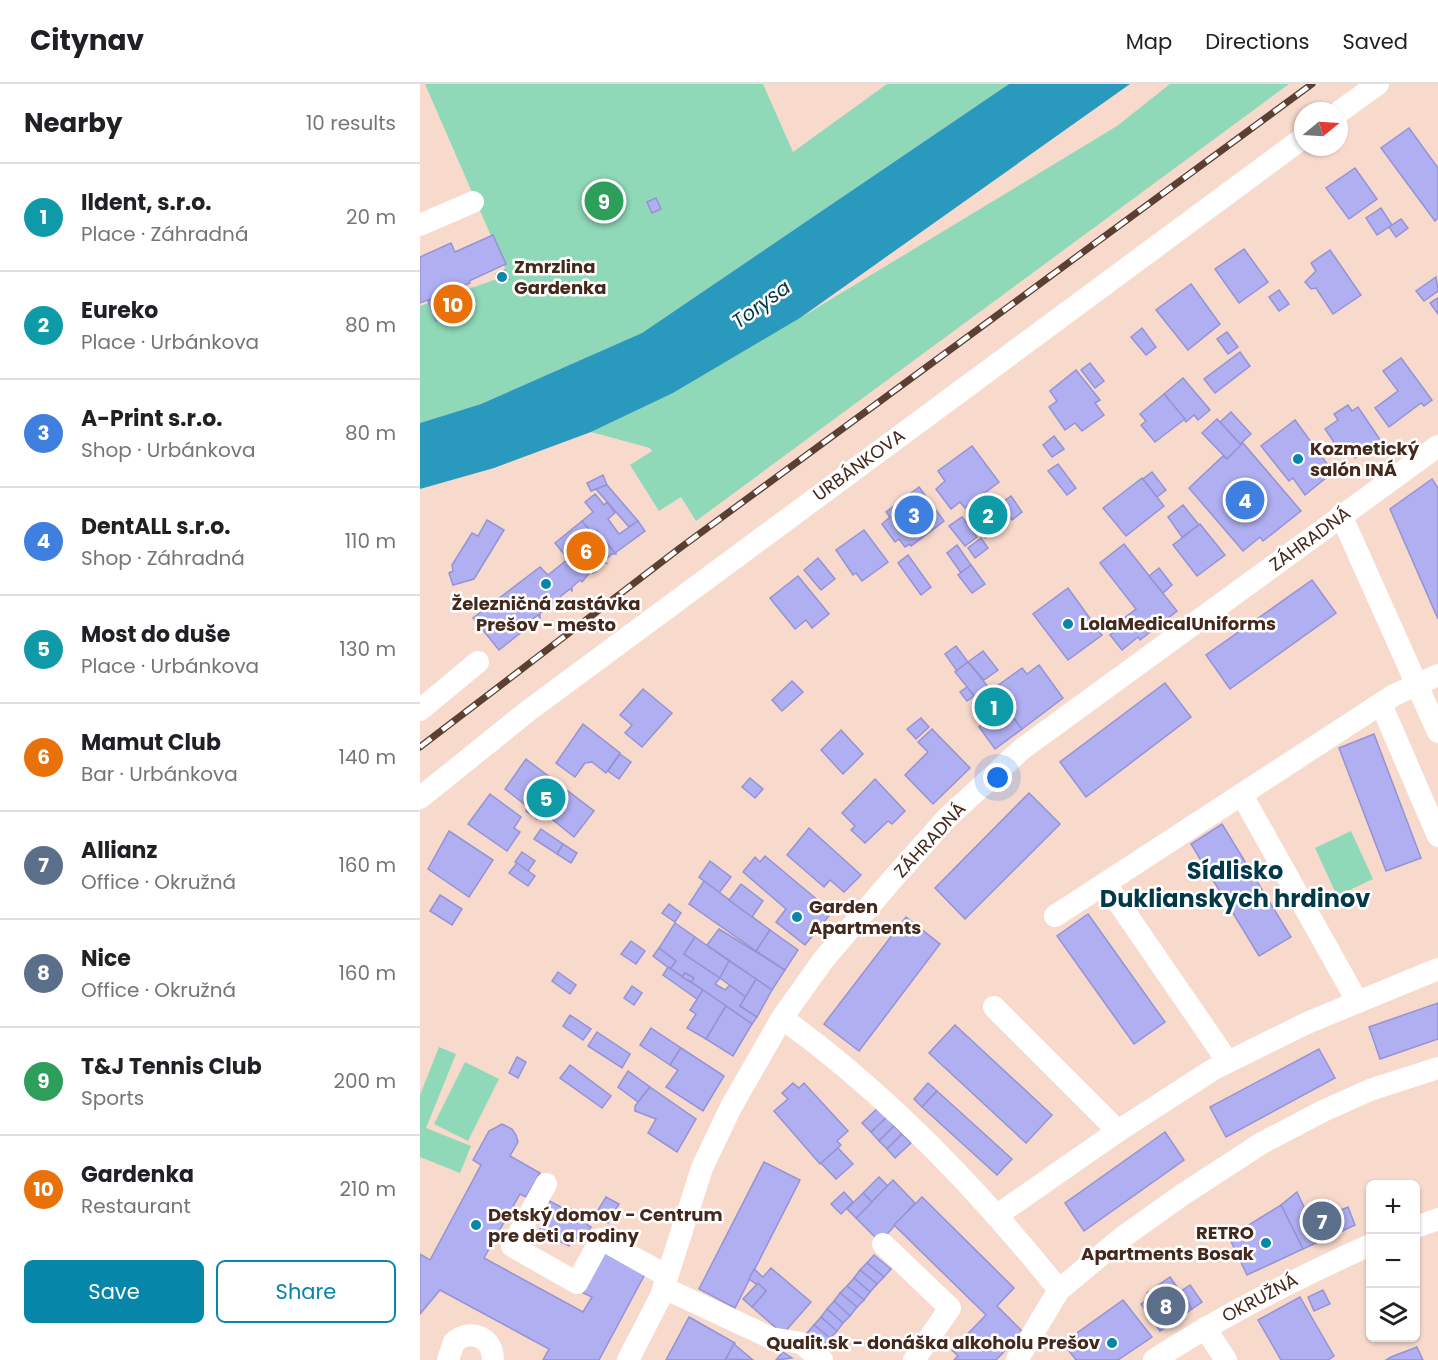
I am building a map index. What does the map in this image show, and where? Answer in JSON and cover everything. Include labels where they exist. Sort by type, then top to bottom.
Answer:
[{"type":"street","points":[[1348,106],[1378,84]]},
{"type":"street","name":"URBÁNKOVA","points":[[420,798],[528,711],[1294,145]]},
{"type":"street","points":[[420,225],[473,202]]},
{"type":"street","name":"ZÁHRADNÁ","points":[[628,1360],[652,1317],[666,1282],[702,1168],[731,1107],[782,1018],[824,959],[907,863],[946,819],[1022,749],[1438,446]]},
{"type":"street","points":[[1341,515],[1438,732]]},
{"type":"street","points":[[420,710],[478,662]]},
{"type":"street","points":[[1055,916],[1381,704],[1438,675]]},
{"type":"street","points":[[1381,704],[1438,836]]},
{"type":"street","points":[[1242,795],[1357,1001]]},
{"type":"street","points":[[1105,883],[1228,1062]]},
{"type":"street","points":[[996,1216],[1118,1131],[1228,1062],[1357,1001],[1438,969]]},
{"type":"street","points":[[994,1007],[1118,1131]]},
{"type":"street","points":[[782,1018],[861,1081],[996,1216],[1059,1290]]},
{"type":"street","points":[[1017,1360],[1059,1290],[1157,1213],[1262,1143],[1370,1090],[1438,1068]]},
{"type":"street","points":[[546,1184],[512,1246],[577,1283],[601,1239],[666,1282],[771,1338],[801,1343],[822,1360]]},
{"type":"street","points":[[1420,1226],[1438,1219]]},
{"type":"street","points":[[883,1244],[950,1308],[914,1360]]},
{"type":"street","name":"OKRUŽNÁ","points":[[1154,1360],[1205,1328],[1291,1280],[1366,1247]]},
{"type":"street","points":[[1205,1328],[1226,1360]]},
{"type":"street","points":[[448,1360],[454,1342],[460,1337],[474,1335],[481,1337],[491,1347],[493,1360]]},
{"type":"green space","points":[[425,84],[763,84],[793,152],[887,84],[1009,84],[642,333],[481,404],[420,423],[420,306],[508,275]]},
{"type":"green space","points":[[1170,84],[1289,84],[696,521],[681,497],[659,511],[630,465],[652,451],[650,448],[591,432],[673,393],[800,318],[1117,126]]},
{"type":"green space","points":[[1351,831],[1373,879],[1337,896],[1315,848]]},
{"type":"green space","points":[[439,1047],[456,1054],[426,1128],[471,1146],[460,1173],[420,1157],[420,1095]]},
{"type":"green space","points":[[465,1062],[499,1079],[468,1141],[434,1124]]},
{"type":"water","name":"Torysa","points":[[1009,84],[1130,84],[800,318],[673,393],[591,432],[494,468],[420,489],[420,423],[481,404],[642,333]]},
{"type":"building","points":[[1409,128],[1438,168],[1438,218],[1435,221],[1381,148]]},
{"type":"building","points":[[1355,168],[1377,199],[1349,219],[1326,188]]},
{"type":"building","points":[[656,198],[661,209],[652,213],[647,202]]},
{"type":"building","points":[[1381,208],[1392,225],[1377,235],[1366,218]]},
{"type":"building","points":[[1401,219],[1408,228],[1396,237],[1389,227]]},
{"type":"building","points":[[493,235],[506,264],[469,281],[470,283],[420,303],[420,257],[451,243],[455,252]]},
{"type":"building","points":[[1244,249],[1268,282],[1239,303],[1215,269]]},
{"type":"building","points":[[1330,250],[1361,295],[1333,314],[1316,288],[1311,289],[1305,282],[1316,271],[1311,263]]},
{"type":"building","name":"Zmrzlina Gardenka","points":[[505,270],[509,279],[500,283],[496,274]]},
{"type":"building","points":[[1436,277],[1438,291],[1424,301],[1416,291]]},
{"type":"building","points":[[1191,284],[1220,324],[1188,350],[1156,310]]},
{"type":"building","points":[[463,286],[471,308],[436,321],[428,301]]},
{"type":"building","points":[[1279,290],[1289,304],[1279,311],[1269,297]]},
{"type":"building","points":[[1438,298],[1438,314],[1430,303]]},
{"type":"building","points":[[1142,328],[1156,347],[1146,355],[1131,337]]},
{"type":"building","points":[[1227,332],[1238,347],[1228,354],[1217,339]]},
{"type":"building","points":[[1240,352],[1250,366],[1215,393],[1204,379]]},
{"type":"building","points":[[1401,358],[1432,400],[1424,406],[1421,403],[1389,427],[1375,408],[1398,391],[1383,371]]},
{"type":"building","points":[[1090,363],[1104,381],[1095,388],[1081,370]]},
{"type":"building","points":[[1076,370],[1100,400],[1095,403],[1104,415],[1082,431],[1075,423],[1065,430],[1049,407],[1057,401],[1050,391]]},
{"type":"building","points":[[1183,378],[1210,410],[1198,420],[1194,415],[1186,422],[1164,394]]},
{"type":"building","points":[[1164,394],[1185,419],[1155,442],[1141,425],[1146,421],[1140,414]]},
{"type":"building","points":[[1348,405],[1352,411],[1358,407],[1381,441],[1355,458],[1349,449],[1342,454],[1325,429],[1338,420],[1334,414]]},
{"type":"building","points":[[1231,412],[1251,434],[1240,444],[1220,422]]},
{"type":"building","points":[[1217,419],[1240,444],[1243,443],[1227,459],[1202,433]]},
{"type":"building","name":"Kozmetický salón INÁ","points":[[1295,420],[1333,472],[1305,495],[1293,478],[1289,481],[1261,446]]},
{"type":"building","points":[[1054,436],[1064,449],[1052,457],[1043,445]]},
{"type":"building","points":[[1243,443],[1301,511],[1263,541],[1260,537],[1243,551],[1189,488],[1223,456],[1227,459]]},
{"type":"building","points":[[972,446],[999,482],[965,508],[960,502],[951,509],[936,489],[945,481],[938,471]]},
{"type":"building","points":[[1058,464],[1076,488],[1067,495],[1048,471]]},
{"type":"building","points":[[1152,472],[1166,490],[1157,497],[1143,479]]},
{"type":"building","points":[[603,475],[607,485],[591,491],[587,483]]},
{"type":"building","points":[[1142,478],[1164,506],[1126,536],[1103,508]]},
{"type":"building","points":[[1432,479],[1438,488],[1438,619],[1390,509]]},
{"type":"building","points":[[607,485],[638,521],[629,527],[596,489]]},
{"type":"building","points":[[919,487],[944,521],[911,546],[910,544],[905,547],[899,539],[895,542],[882,524],[890,517],[886,512]]},
{"type":"building","points":[[984,493],[1006,522],[985,538],[970,518],[979,512],[972,503]]},
{"type":"building","points":[[595,494],[604,505],[607,502],[615,513],[608,519],[619,534],[638,521],[645,531],[615,553],[597,531],[595,537],[582,521],[593,512],[585,502]]},
{"type":"building","points":[[1011,496],[1022,512],[1012,520],[1000,504]]},
{"type":"building","points":[[1183,505],[1199,525],[1182,537],[1168,517]]},
{"type":"building","points":[[962,517],[977,537],[965,546],[949,526]]},
{"type":"building","points":[[487,520],[504,530],[474,579],[453,585],[449,573],[453,571],[452,565],[472,533],[478,536]]},
{"type":"building","name":"Železničná zastávka Prešov - mesto","points":[[582,521],[595,537],[597,531],[616,554],[612,554],[604,561],[606,563],[602,562],[593,569],[596,571],[593,573],[591,571],[582,582],[580,580],[572,587],[572,591],[570,589],[561,596],[561,600],[559,598],[550,605],[552,607],[540,613],[540,618],[538,615],[529,622],[532,624],[499,650],[473,618],[540,567],[548,575],[568,559],[555,543]]},
{"type":"building","points":[[1200,524],[1225,555],[1197,576],[1173,545]]},
{"type":"building","points":[[864,530],[888,562],[862,581],[856,573],[853,575],[836,550]]},
{"type":"building","points":[[981,538],[988,548],[975,558],[968,548]]},
{"type":"building","points":[[1124,544],[1177,611],[1140,640],[1138,637],[1122,650],[1110,635],[1126,623],[1123,619],[1136,609],[1100,563]]},
{"type":"building","points":[[957,545],[971,565],[961,573],[947,553]]},
{"type":"building","points":[[908,555],[931,587],[921,595],[898,563]]},
{"type":"building","points":[[818,558],[835,579],[821,590],[804,570]]},
{"type":"building","points":[[971,565],[985,584],[972,593],[958,575]]},
{"type":"building","points":[[1159,568],[1172,585],[1163,593],[1149,576]]},
{"type":"building","points":[[798,576],[829,614],[812,628],[806,620],[795,629],[770,598]]},
{"type":"building","points":[[1312,580],[1336,613],[1230,689],[1206,655]]},
{"type":"building","name":"LolaMedicalUniforms","points":[[1068,588],[1102,635],[1068,660],[1033,614]]},
{"type":"building","points":[[956,646],[968,662],[957,671],[945,654]]},
{"type":"building","points":[[983,651],[998,670],[984,680],[968,662]]},
{"type":"building","points":[[968,662],[1022,729],[995,749],[979,727],[992,718],[955,672]]},
{"type":"building","points":[[1039,665],[1063,698],[1022,729],[993,689],[1022,668],[1027,674]]},
{"type":"building","points":[[792,681],[803,692],[782,711],[772,700]]},
{"type":"building","points":[[1165,683],[1191,717],[1086,797],[1060,762]]},
{"type":"building","points":[[967,687],[974,696],[967,701],[960,692]]},
{"type":"building","points":[[643,689],[672,713],[642,747],[625,733],[632,725],[620,715]]},
{"type":"building","points":[[921,718],[929,727],[916,739],[907,729]]},
{"type":"building","points":[[583,724],[620,753],[606,773],[592,762],[585,763],[575,777],[556,763]]},
{"type":"building","points":[[932,729],[970,768],[933,804],[905,775],[928,752],[918,742]]},
{"type":"building","points":[[841,730],[863,754],[843,774],[821,750]]},
{"type":"building","points":[[1374,734],[1421,858],[1386,871],[1339,748]]},
{"type":"building","points":[[620,754],[631,762],[619,779],[608,771]]},
{"type":"building","points":[[526,759],[594,811],[574,837],[543,812],[537,819],[526,811],[528,807],[505,789]]},
{"type":"building","points":[[750,778],[763,789],[755,798],[742,787]]},
{"type":"building","points":[[875,779],[905,811],[892,824],[888,821],[865,843],[851,830],[855,826],[842,813]]},
{"type":"building","points":[[1029,793],[1060,824],[965,919],[935,888]]},
{"type":"building","points":[[490,794],[521,817],[514,828],[520,832],[507,851],[468,824]]},
{"type":"building","points":[[1222,824],[1291,937],[1259,956],[1191,844]]},
{"type":"building","points":[[809,828],[861,875],[844,892],[830,880],[824,887],[787,855]]},
{"type":"building","points":[[541,829],[563,844],[557,854],[534,839]]},
{"type":"building","points":[[449,831],[493,860],[469,897],[428,869]]},
{"type":"building","points":[[563,844],[577,853],[571,863],[557,854]]},
{"type":"building","points":[[522,852],[535,861],[528,871],[515,862]]},
{"type":"building","points":[[765,856],[832,912],[805,945],[776,922],[786,909],[743,872],[755,857],[760,862]]},
{"type":"building","points":[[710,861],[731,877],[719,893],[699,877]]},
{"type":"building","points":[[517,863],[535,876],[528,886],[509,873]]},
{"type":"building","points":[[704,881],[770,930],[756,951],[689,904]]},
{"type":"building","points":[[741,884],[763,901],[752,917],[729,900]]},
{"type":"building","points":[[440,895],[462,909],[452,925],[430,911]]},
{"type":"building","points":[[669,904],[681,913],[675,922],[662,913]]},
{"type":"building","points":[[1088,914],[1165,1022],[1134,1044],[1057,936]]},
{"type":"building","points":[[906,917],[940,944],[859,1051],[824,1024]]},
{"type":"building","points":[[675,923],[695,937],[684,954],[720,978],[715,984],[725,990],[730,985],[746,997],[740,1006],[757,1017],[752,1024],[691,982],[694,978],[685,973],[682,977],[670,969],[676,961],[659,948]]},
{"type":"building","points":[[719,929],[785,970],[772,990],[707,945]]},
{"type":"building","points":[[770,930],[798,950],[785,970],[756,951]]},
{"type":"building","points":[[695,937],[729,961],[720,978],[684,954]]},
{"type":"building","points":[[631,941],[645,951],[636,964],[621,954]]},
{"type":"building","points":[[659,948],[676,961],[670,969],[653,956]]},
{"type":"building","points":[[729,961],[756,979],[746,997],[720,978]]},
{"type":"building","points":[[668,967],[703,990],[697,999],[663,975]]},
{"type":"building","points":[[558,972],[576,985],[570,994],[552,981]]},
{"type":"building","points":[[685,973],[694,978],[691,982],[682,977]]},
{"type":"building","points":[[756,979],[772,990],[757,1017],[740,1006]]},
{"type":"building","points":[[632,986],[642,993],[634,1005],[624,998]]},
{"type":"building","points":[[703,990],[726,1006],[706,1039],[687,1028],[696,1014],[690,1010]]},
{"type":"building","points":[[1438,1003],[1438,1039],[1380,1059],[1369,1027]]},
{"type":"building","points":[[726,1006],[752,1024],[733,1056],[706,1039]]},
{"type":"building","points":[[570,1015],[591,1029],[583,1040],[563,1026]]},
{"type":"building","points":[[955,1025],[1052,1115],[1026,1143],[929,1053]]},
{"type":"building","points":[[651,1028],[681,1048],[670,1065],[640,1045]]},
{"type":"building","points":[[597,1032],[630,1054],[622,1068],[588,1046]]},
{"type":"building","points":[[681,1048],[724,1076],[703,1111],[666,1087],[678,1070],[670,1065]]},
{"type":"building","points":[[1319,1049],[1335,1078],[1226,1137],[1210,1107]]},
{"type":"building","points":[[517,1057],[526,1062],[518,1078],[509,1073]]},
{"type":"building","points":[[570,1065],[611,1096],[602,1108],[560,1078]]},
{"type":"building","points":[[628,1071],[650,1087],[638,1102],[618,1087]]},
{"type":"building","points":[[793,1083],[799,1088],[804,1083],[848,1131],[837,1141],[841,1145],[820,1164],[774,1111],[788,1099],[782,1093]]},
{"type":"building","points":[[928,1083],[937,1091],[922,1107],[914,1099]]},
{"type":"building","points":[[650,1087],[696,1119],[677,1152],[648,1133],[656,1119],[635,1111],[635,1106]]},
{"type":"building","points":[[937,1091],[1012,1159],[997,1175],[922,1107]]},
{"type":"building","points":[[878,1108],[887,1117],[871,1132],[862,1123]]},
{"type":"building","points":[[887,1117],[894,1126],[879,1141],[871,1132]]},
{"type":"building","name":"Detský domov - Centrum pre deti a rodiny","points":[[502,1124],[512,1129],[518,1142],[510,1156],[540,1173],[526,1197],[520,1194],[484,1258],[583,1312],[592,1297],[583,1293],[604,1252],[645,1274],[599,1360],[543,1360],[549,1349],[440,1290],[420,1314],[420,1254],[430,1260],[481,1165],[473,1160],[489,1131]]},
{"type":"building","points":[[894,1126],[902,1134],[887,1149],[879,1141]]},
{"type":"building","points":[[1165,1132],[1184,1160],[1084,1231],[1065,1203]]},
{"type":"building","points":[[902,1134],[911,1143],[895,1158],[887,1149]]},
{"type":"building","points":[[838,1148],[853,1164],[836,1179],[821,1163]]},
{"type":"building","points":[[764,1162],[800,1180],[735,1308],[699,1289]]},
{"type":"building","points":[[879,1177],[888,1186],[872,1202],[863,1193]]},
{"type":"building","points":[[893,1180],[915,1203],[880,1242],[856,1218]]},
{"type":"building","points":[[844,1192],[853,1202],[841,1214],[831,1204]]},
{"type":"building","points":[[1297,1192],[1306,1211],[1317,1207],[1322,1218],[1348,1207],[1355,1225],[1303,1249],[1281,1205]]},
{"type":"building","points":[[863,1193],[872,1202],[856,1218],[847,1209]]},
{"type":"building","points":[[606,1197],[619,1204],[608,1223],[595,1215]]},
{"type":"building","points":[[922,1197],[1014,1288],[997,1306],[1023,1332],[996,1360],[954,1360],[958,1356],[952,1350],[986,1315],[894,1225]]},
{"type":"building","points":[[544,1198],[589,1222],[587,1225],[591,1227],[583,1242],[574,1237],[569,1246],[539,1231],[543,1224],[533,1218]]},
{"type":"building","name":"RETRO Apartments Bosak","points":[[1281,1205],[1303,1249],[1247,1275],[1229,1237]]},
{"type":"building","points":[[874,1255],[891,1269],[884,1277],[867,1263]]},
{"type":"building","points":[[867,1263],[884,1277],[877,1284],[860,1270]]},
{"type":"building","points":[[771,1268],[811,1302],[783,1334],[752,1307],[766,1291],[749,1279],[754,1269],[763,1277]]},
{"type":"building","points":[[860,1270],[877,1284],[870,1292],[854,1278]]},
{"type":"building","points":[[1170,1277],[1192,1309],[1160,1331],[1141,1304],[1150,1298],[1147,1293]]},
{"type":"building","points":[[854,1278],[870,1292],[864,1300],[847,1286]]},
{"type":"building","points":[[758,1283],[766,1291],[752,1307],[743,1299]]},
{"type":"building","points":[[1190,1285],[1202,1302],[1192,1309],[1180,1292]]},
{"type":"building","points":[[847,1286],[864,1300],[857,1307],[840,1293]]},
{"type":"building","points":[[1323,1290],[1330,1304],[1314,1311],[1308,1297]]},
{"type":"building","points":[[840,1293],[857,1307],[850,1316],[834,1301]]},
{"type":"building","points":[[1300,1297],[1334,1356],[1328,1360],[1281,1360],[1258,1320]]},
{"type":"building","points":[[1123,1300],[1152,1337],[1118,1360],[1076,1360],[1063,1343]]},
{"type":"building","points":[[834,1301],[850,1316],[843,1323],[827,1309]]},
{"type":"building","points":[[827,1309],[843,1323],[837,1331],[821,1317]]},
{"type":"building","points":[[689,1317],[735,1343],[725,1360],[666,1360]]},
{"type":"building","points":[[821,1317],[837,1331],[830,1338],[814,1325]]},
{"type":"building","points":[[814,1325],[830,1338],[823,1346],[807,1333]]},
{"type":"building","points":[[734,1344],[753,1360],[726,1359]]},
{"type":"building","points":[[1417,1347],[1423,1360],[1386,1360],[1391,1357]]},
{"type":"building","points":[[783,1352],[792,1358],[776,1360]]},
{"type":"railway","points":[[420,747],[680,548],[1312,84]]},
{"type":"place","name":"T&J Tennis Club","points":[[604,201]]},
{"type":"place","name":"Zmrzlina Gardenka","points":[[502,277]]},
{"type":"place","name":"Gardenka","points":[[453,304]]},
{"type":"place","name":"Kozmetický salón INÁ","points":[[1298,459]]},
{"type":"place","name":"DentALL s.r.o.","points":[[1245,500]]},
{"type":"place","name":"A-Print s.r.o.","points":[[914,515]]},
{"type":"place","name":"Eureko","points":[[988,515]]},
{"type":"place","name":"Mamut Club","points":[[586,551]]},
{"type":"place","name":"Železničná zastávka Prešov - mesto","points":[[546,584]]},
{"type":"place","name":"LolaMedicalUniforms","points":[[1068,624]]},
{"type":"place","name":"Ildent, s.r.o.","points":[[994,707]]},
{"type":"place","name":"Most do duše","points":[[546,798]]},
{"type":"place","name":"Garden Apartments","points":[[797,917]]},
{"type":"place","name":"Allianz","points":[[1322,1221]]},
{"type":"place","name":"Detský domov - Centrum pre deti a rodiny","points":[[476,1225]]},
{"type":"place","name":"RETRO Apartments Bosak","points":[[1266,1243]]},
{"type":"place","name":"Nice","points":[[1166,1306]]},
{"type":"place","name":"Qualit.sk - donáška alkoholu Prešov","points":[[1112,1343]]},
{"type":"district","name":"Sídlisko Duklianskych hrdinov","points":[[1235,885]]}]
